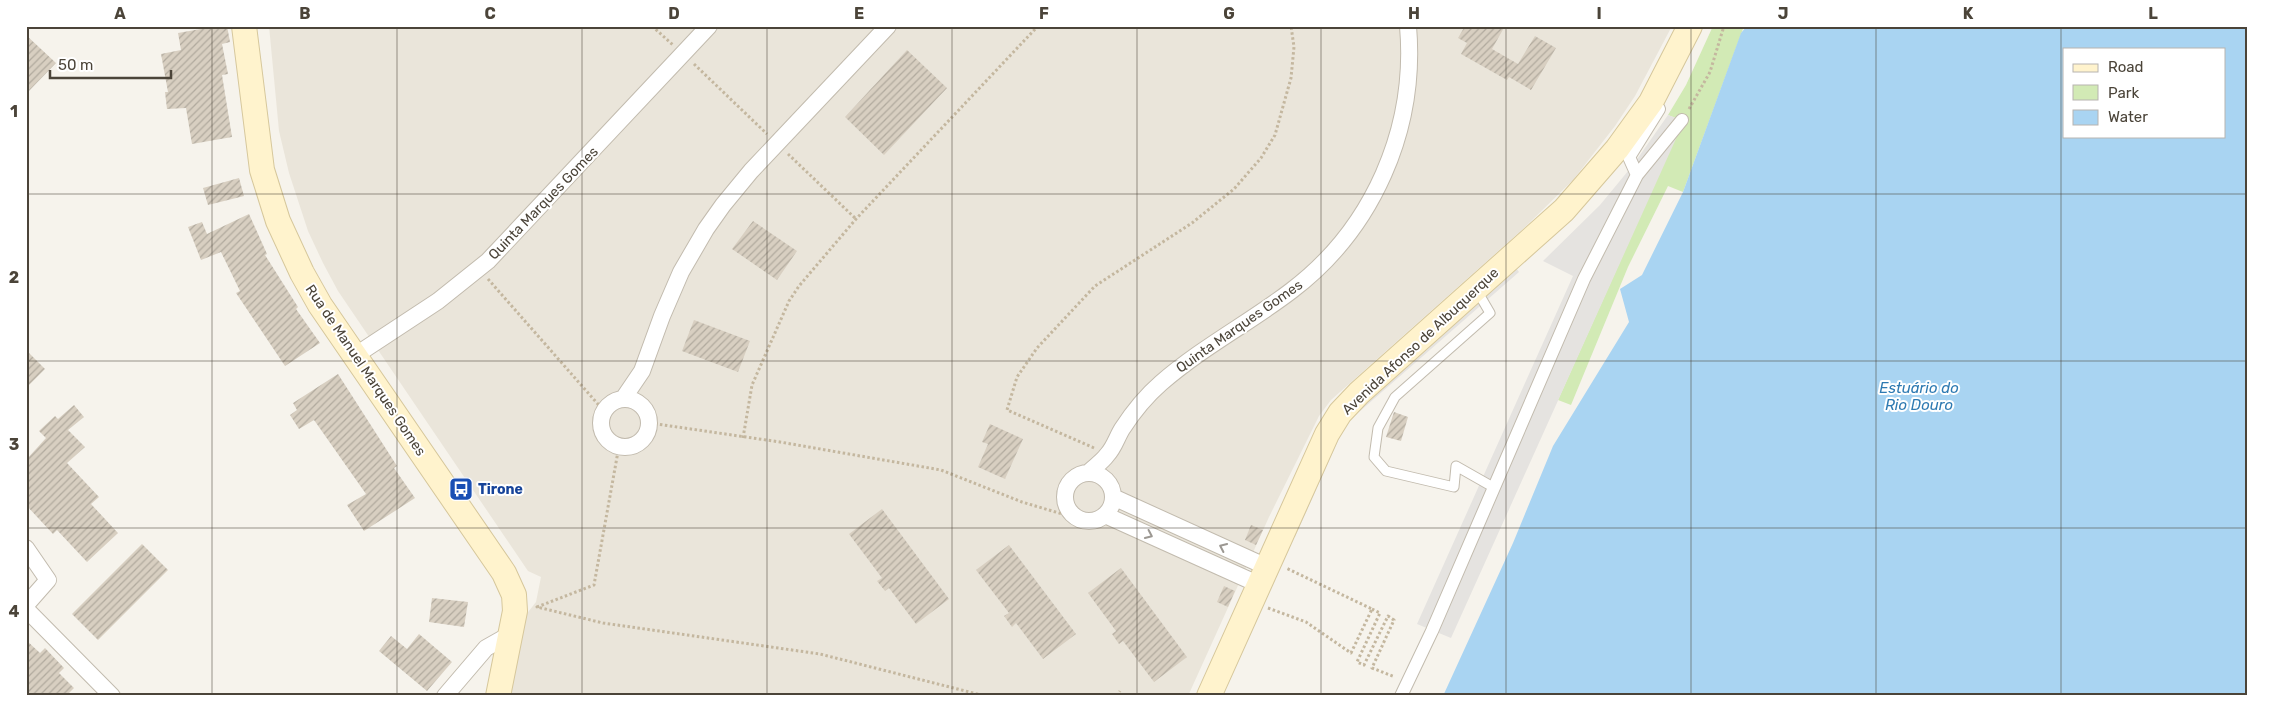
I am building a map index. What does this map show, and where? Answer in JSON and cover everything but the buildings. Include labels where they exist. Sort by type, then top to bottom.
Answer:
[{"type":"main road","name":"Rua de Manuel Marques Gomes","points":[[244,26],[262,170],[278,222],[302,273],[320,305],[356,355],[508,580],[515,602],[498,696]]},
{"type":"main road","name":"Avenida Afonso de Albuquerque","points":[[1209,696],[1266,581],[1327,434],[1340,413],[1564,210],[1617,149],[1651,102],[1690,26]]},
{"type":"street","name":"Quinta Marques Gomes","points":[[356,355],[438,301],[479,269],[521,228],[709,26]]},
{"type":"street","points":[[623,398],[631,399],[642,405],[649,415],[648,432],[638,444],[630,447],[619,446],[608,441],[601,427],[604,411],[609,405],[623,398],[642,371],[668,300],[689,256],[732,193],[888,26]]},
{"type":"street","name":"Quinta Marques Gomes","points":[[1079,519],[1068,508],[1066,493],[1073,479],[1088,473],[1108,454],[1122,429],[1136,410],[1160,384],[1300,284],[1335,250],[1356,222],[1381,182],[1401,125],[1410,73],[1408,26]]},
{"type":"street","points":[[1637,174],[1629,157],[1669,93]]},
{"type":"street","points":[[1401,696],[1432,631],[1584,279],[1637,174],[1682,120]]},
{"type":"street","points":[[642,371],[642,405]]},
{"type":"street","name":"Quinta Marques Gomes","points":[[1105,515],[1112,504],[1108,454]]},
{"type":"street","points":[[1088,473],[1095,474],[1111,490],[1266,581]]},
{"type":"street","points":[[1079,519],[1092,520],[1105,515],[1266,581]]},
{"type":"street","points":[[26,548],[48,580],[26,604]]},
{"type":"street","points":[[26,609],[112,696]]},
{"type":"street","points":[[445,696],[486,648],[509,635]]},
{"type":"lane","points":[[1476,289],[1490,313],[1395,397],[1378,428],[1374,457],[1386,471],[1454,487],[1456,466],[1493,487]]},
{"type":"path","points":[[652,26],[856,219]]},
{"type":"path","points":[[743,438],[752,385],[789,301],[808,273],[856,219],[1038,26]]},
{"type":"path","points":[[1108,454],[1007,410],[1016,377],[1037,348],[1095,286],[1192,222],[1234,189],[1261,158],[1275,135],[1291,78],[1294,47],[1291,26]]},
{"type":"path","points":[[1682,120],[1710,72],[1724,26]]},
{"type":"path","points":[[479,269],[604,411]]},
{"type":"path","points":[[650,423],[780,442],[941,470],[1022,502],[1079,519]]},
{"type":"path","points":[[619,446],[594,585],[537,606],[603,623],[820,654],[985,696]]},
{"type":"path","points":[[1266,581],[1306,622],[1351,653],[1372,609]]},
{"type":"path","points":[[1266,581],[1380,612],[1357,662],[1364,665],[1388,616],[1394,620],[1372,668],[1407,681]]},
{"type":"path","points":[[1117,696],[1120,691]]},
{"type":"shaded area","points":[[269,26],[1672,26],[1635,96],[1615,126],[1573,180],[1524,228],[1331,400],[1319,416],[1269,517],[1188,696],[507,696],[521,621],[536,602],[541,577],[528,571],[338,291],[323,263],[308,231],[289,173],[279,131]]},
{"type":"shaded area","points":[[1668,115],[1684,121],[1451,638],[1417,624],[1573,276],[1543,261],[1600,205],[1633,165]]},
{"type":"shaded area","points":[[1516,268],[1519,272],[1351,419],[1342,432],[1295,537],[1291,535],[1348,416]]},
{"type":"green space","points":[[1713,26],[1744,26],[1683,192],[1668,186],[1628,267],[1571,405],[1558,400],[1683,121],[1668,115],[1686,85]]},
{"type":"water","name":"Estuário do Rio Douro","points":[[1747,26],[2247,26],[2247,696],[1443,696],[1513,543],[1553,446],[1629,322],[1620,289],[1642,275],[1683,192],[1741,33]]},
{"type":"place","name":"Tirone","points":[[461,489]]}]
